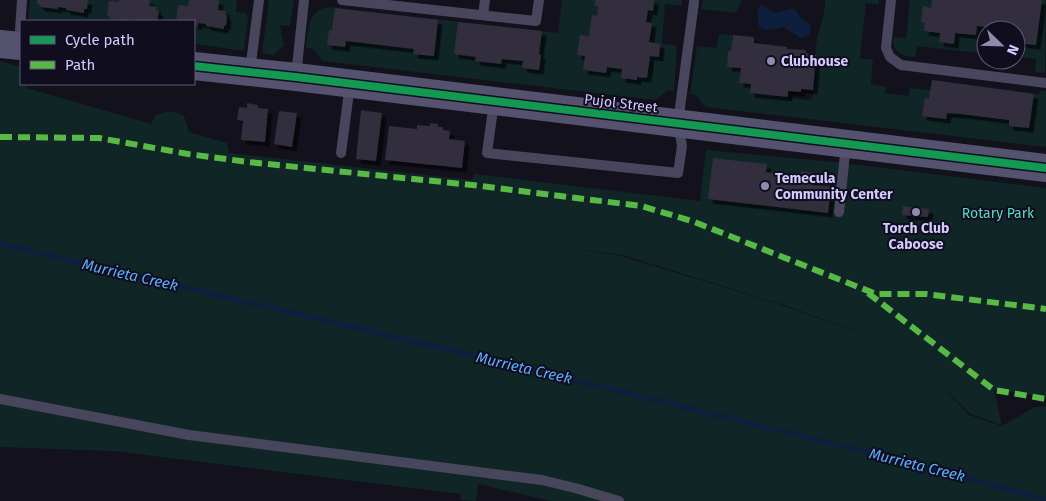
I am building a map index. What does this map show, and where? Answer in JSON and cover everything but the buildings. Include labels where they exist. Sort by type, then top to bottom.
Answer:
[{"type":"street","name":"Pujol Street","points":[[195,66],[249,73],[296,76],[1046,168]]},
{"type":"lane","points":[[14,45],[22,0]]},
{"type":"lane","points":[[249,73],[259,0]]},
{"type":"lane","points":[[296,76],[304,0]]},
{"type":"lane","points":[[342,0],[536,21],[539,0]]},
{"type":"lane","points":[[482,15],[484,0]]},
{"type":"lane","points":[[891,0],[886,48],[890,57],[901,65],[1046,83]]},
{"type":"lane","points":[[494,100],[487,153],[678,173],[682,146],[678,123],[694,2]]},
{"type":"lane","points":[[341,153],[350,83]]},
{"type":"lane","points":[[839,212],[846,143]]},
{"type":"lane","points":[[0,399],[189,435],[542,480],[619,501]]},
{"type":"green space","points":[[30,0],[237,0],[236,12],[245,13],[248,17],[244,51],[195,44],[195,20],[28,20]]},
{"type":"green space","points":[[269,0],[294,0],[290,26],[280,25],[284,45],[274,55],[262,53]]},
{"type":"green space","points":[[562,0],[682,0],[682,6],[665,4],[662,44],[677,45],[674,91],[668,90],[656,100],[323,61],[313,49],[306,48],[310,22],[316,12],[328,7],[558,33]]},
{"type":"green space","points":[[703,0],[742,0],[736,13],[701,9]]},
{"type":"green space","points":[[825,0],[879,0],[879,5],[866,3],[860,58],[873,60],[871,84],[886,87],[885,93],[908,96],[910,88],[930,90],[932,80],[1039,94],[1040,91],[1046,91],[1046,147],[706,107],[696,95],[690,94],[697,46],[717,48],[719,34],[733,35],[731,51],[728,51],[727,66],[741,68],[739,83],[751,84],[750,93],[809,100],[812,98],[816,48],[824,14]]},
{"type":"green space","points":[[910,0],[1046,0],[1045,73],[1035,72],[1036,59],[1026,58],[1026,20],[976,20],[976,53],[917,46],[915,57],[906,56],[896,50],[893,42],[894,37],[906,38]]},
{"type":"green space","name":"Rotary Park","points":[[0,61],[20,67],[20,85],[27,85],[27,88],[151,124],[155,115],[170,112],[180,114],[184,116],[189,132],[227,143],[229,153],[472,180],[474,174],[700,201],[706,150],[834,162],[1046,188],[1046,397],[994,390],[1002,425],[970,414],[937,381],[969,415],[1002,426],[1035,407],[1046,406],[1046,501],[551,501],[478,484],[476,501],[460,500],[461,494],[112,451],[0,447]],"holes":[[[801,171],[813,173],[812,185],[708,198],[766,172],[800,176]],[[577,249],[622,255],[784,305],[902,348],[776,303],[621,256]]]},
{"type":"water","points":[[762,5],[775,13],[795,9],[801,18],[810,24],[809,35],[801,38],[784,27],[768,30],[762,29],[759,27],[757,11]]},
{"type":"waterway","name":"Murrieta Creek","points":[[0,244],[613,389],[917,465],[1046,500]]},
{"type":"marked path","points":[[0,137],[99,138],[188,154],[248,162],[472,185],[641,206],[692,221],[876,294],[926,294],[1046,309]]},
{"type":"marked path","points":[[868,293],[994,390],[1046,399]]},
{"type":"cycle path","points":[[195,66],[1046,168]]},
{"type":"place","name":"Clubhouse","points":[[771,61]]},
{"type":"place","name":"Temecula Community Center","points":[[765,186]]},
{"type":"place","name":"Torch Club Caboose","points":[[916,212]]}]
